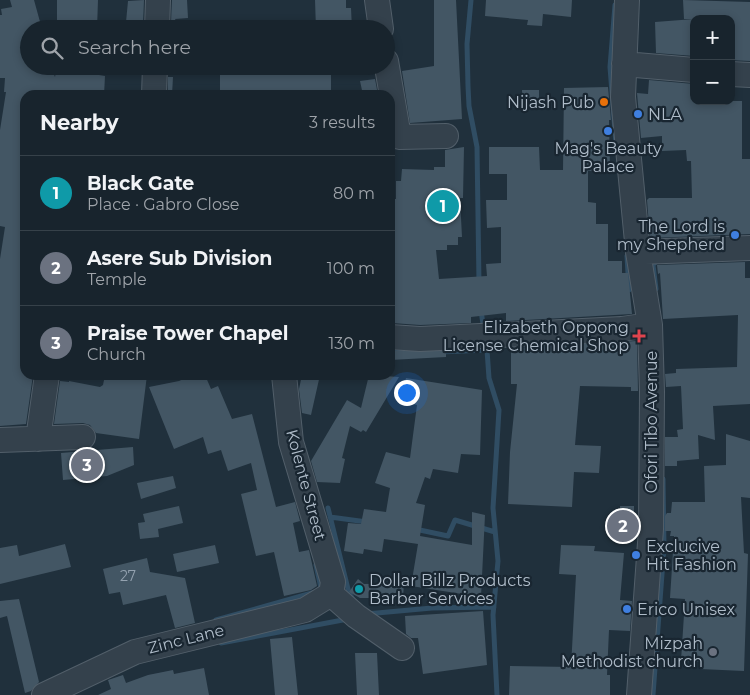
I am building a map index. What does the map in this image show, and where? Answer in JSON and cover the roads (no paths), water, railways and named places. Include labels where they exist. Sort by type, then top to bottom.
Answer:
[{"type":"street","points":[[157,20],[158,0]]},
{"type":"street","points":[[377,0],[380,20]]},
{"type":"street","name":"Ofori Tibo Avenue","points":[[627,0],[623,97],[638,252],[650,325],[651,529],[638,695]]},
{"type":"street","points":[[624,64],[690,70]]},
{"type":"street","points":[[735,74],[750,75]]},
{"type":"street","points":[[154,90],[155,75]]},
{"type":"street","points":[[389,75],[391,90]]},
{"type":"street","points":[[395,110],[400,138],[446,136]]},
{"type":"street","points":[[638,252],[750,248]]},
{"type":"street","points":[[395,337],[420,339],[622,329],[650,325]]},
{"type":"street","points":[[38,439],[46,380]]},
{"type":"street","name":"Kolente Street","points":[[285,380],[291,442],[333,582],[331,594]]},
{"type":"street","points":[[0,440],[84,437]]},
{"type":"street","points":[[331,594],[356,616],[402,648]]},
{"type":"street","name":"Zinc Lane","points":[[44,695],[135,652],[305,610],[331,594]]},
{"type":"waterway","points":[[471,0],[467,44],[468,86],[469,106],[477,147],[479,283]]},
{"type":"waterway","points":[[615,5],[610,67],[616,144]]},
{"type":"waterway","points":[[627,256],[629,290]]},
{"type":"waterway","points":[[656,289],[653,265],[658,259]]},
{"type":"waterway","points":[[481,311],[484,330]]},
{"type":"waterway","points":[[395,350],[407,352]]},
{"type":"waterway","points":[[440,352],[487,350],[489,378],[499,410],[493,508],[498,561],[493,615],[497,695]]},
{"type":"waterway","points":[[653,695],[664,547],[663,479]]},
{"type":"waterway","points":[[328,508],[349,593],[354,601]]},
{"type":"waterway","points":[[330,517],[367,522]]},
{"type":"waterway","points":[[415,529],[448,536],[455,520],[495,532]]},
{"type":"waterway","points":[[216,620],[319,591],[321,588],[316,565]]},
{"type":"waterway","points":[[366,614],[432,608],[494,607]]},
{"type":"waterway","points":[[221,643],[348,619]]},
{"type":"place","name":"Nijash Pub","points":[[604,102]]},
{"type":"place","name":"NLA","points":[[638,114]]},
{"type":"place","name":"Mag's Beauty Palace","points":[[608,131]]},
{"type":"place","name":"Black Gate","points":[[443,206]]},
{"type":"place","name":"The Lord is my Shepherd","points":[[735,235]]},
{"type":"place","name":"Elizabeth Oppong License Chemical Shop","points":[[639,336]]},
{"type":"place","name":"Praise Tower Chapel","points":[[87,465]]},
{"type":"place","name":"Asere Sub Division","points":[[623,526]]},
{"type":"place","name":"Exclucive Hit Fashion","points":[[636,555]]},
{"type":"place","name":"Dollar Billz Products Barber Services","points":[[359,589]]},
{"type":"place","name":"Erico Unisex","points":[[627,609]]},
{"type":"place","name":"Mizpah Methodist church","points":[[713,652]]}]
